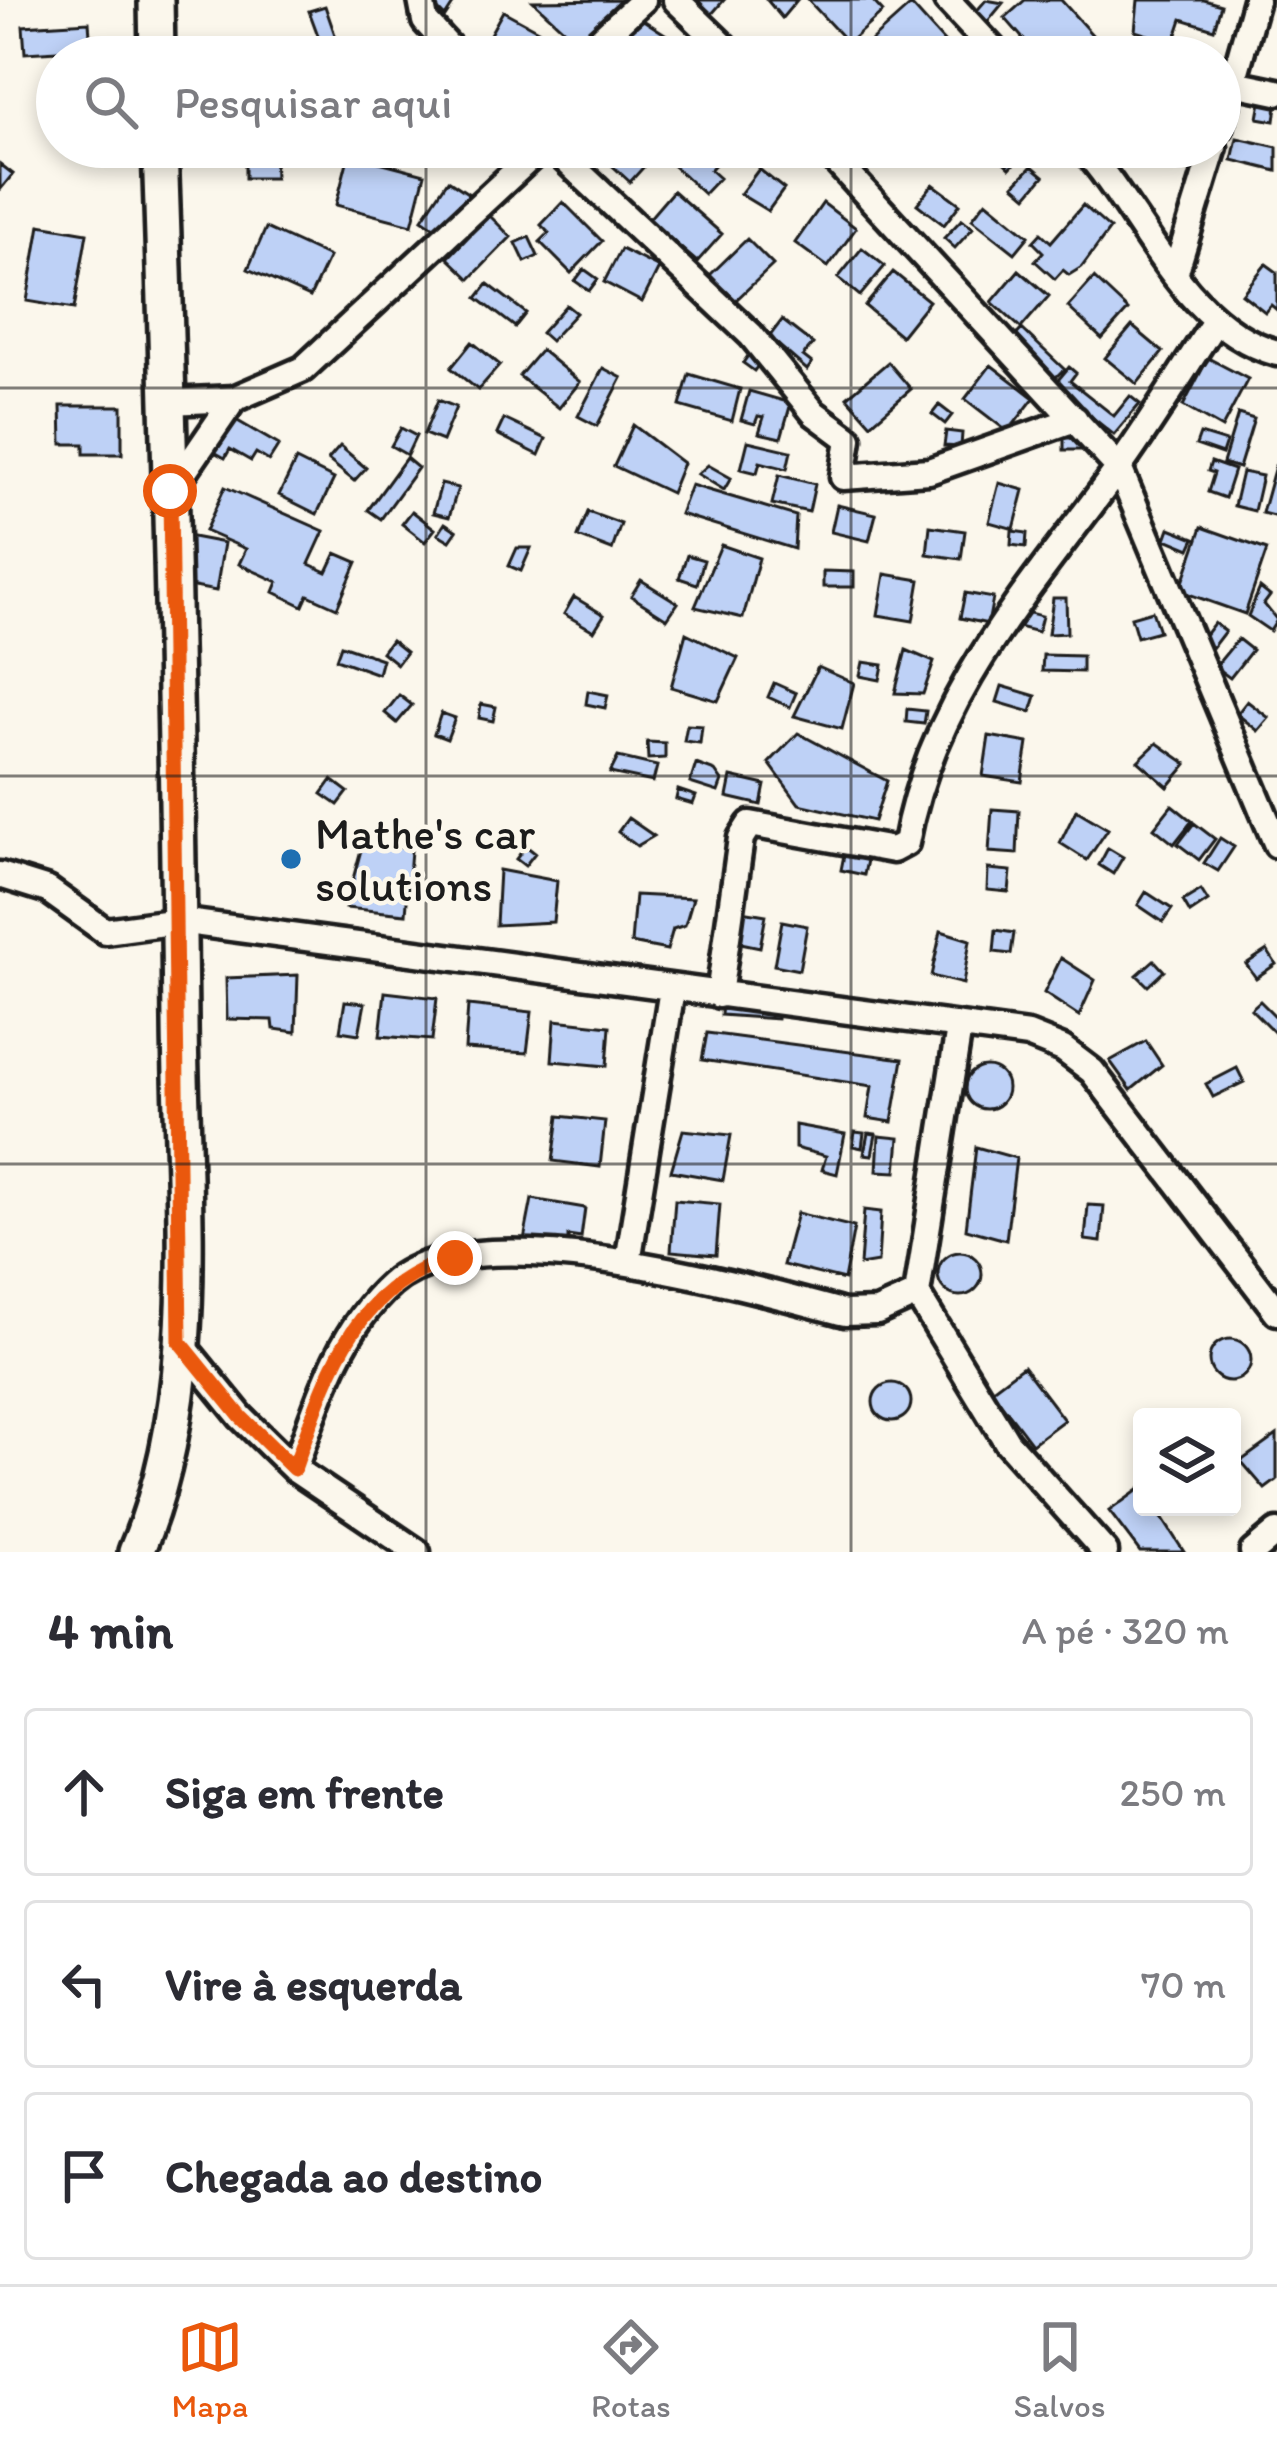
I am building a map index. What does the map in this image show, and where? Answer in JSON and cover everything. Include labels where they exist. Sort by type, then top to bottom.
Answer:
[{"type":"street","points":[[156,0],[157,36]]},
{"type":"street","points":[[421,0],[425,21],[439,36]]},
{"type":"street","points":[[603,36],[643,0]]},
{"type":"street","points":[[676,0],[713,36]]},
{"type":"street","points":[[947,0],[980,36]]},
{"type":"street","points":[[1241,57],[1256,0]]},
{"type":"street","points":[[1241,84],[1277,92]]},
{"type":"street","points":[[136,1552],[159,1487],[180,1342],[179,921],[161,168]]},
{"type":"street","points":[[169,402],[233,399],[304,369],[519,168]]},
{"type":"street","points":[[574,168],[751,335],[802,401],[848,440],[843,477],[928,472],[1075,419]]},
{"type":"street","points":[[842,168],[1119,468],[1277,845]]},
{"type":"street","points":[[1097,168],[1175,274],[1216,320],[1251,346],[1277,353]]},
{"type":"street","points":[[1175,274],[1208,168]]},
{"type":"street","points":[[719,995],[740,838],[750,824],[893,850],[906,844],[933,742],[964,679],[1119,468],[1216,320]]},
{"type":"street","points":[[170,491],[233,399]]},
{"type":"street","points":[[0,875],[48,890],[105,931],[179,921],[1028,1035],[1063,1049],[1092,1071],[1277,1312]]},
{"type":"street","points":[[628,1262],[672,988]]},
{"type":"street","points":[[959,1028],[917,1294],[1007,1442],[1105,1552]]},
{"type":"street","points":[[294,1469],[343,1347],[391,1284],[419,1267],[505,1252],[628,1262],[845,1313],[877,1312],[917,1294]]},
{"type":"street","points":[[180,1342],[241,1417],[294,1469],[417,1552]]},
{"type":"street","points":[[1253,1552],[1277,1532]]},
{"type":"building","points":[[428,0],[456,0],[445,17]]},
{"type":"building","points":[[692,0],[724,0],[710,16]]},
{"type":"building","points":[[767,0],[797,0],[782,18]]},
{"type":"building","points":[[808,0],[872,0],[883,12],[856,36],[841,36]]},
{"type":"building","points":[[986,0],[1003,3],[985,25],[973,15]]},
{"type":"building","points":[[1025,0],[1061,0],[1093,36],[1021,36],[1005,18]]},
{"type":"building","points":[[1138,0],[1204,0],[1221,5],[1214,29],[1182,19],[1176,36],[1135,31]]},
{"type":"building","points":[[533,1],[625,3],[595,36],[571,36]]},
{"type":"building","points":[[911,5],[939,36],[876,36]]},
{"type":"building","points":[[325,6],[335,36],[318,36],[309,11]]},
{"type":"building","points":[[503,11],[538,30],[535,36],[489,36]]},
{"type":"building","points":[[637,16],[668,36],[618,36]]},
{"type":"building","points":[[89,22],[90,36],[36,36],[36,52],[25,53],[23,26]]},
{"type":"building","points":[[1261,102],[1277,105],[1275,121],[1258,118]]},
{"type":"building","points":[[1241,139],[1277,147],[1277,171],[1241,162]]},
{"type":"building","points":[[0,164],[13,174],[0,190]]},
{"type":"building","points":[[245,168],[275,168],[275,178],[245,178]]},
{"type":"building","points":[[345,168],[402,168],[425,174],[412,225],[336,205]]},
{"type":"building","points":[[615,168],[643,168],[630,182]]},
{"type":"building","points":[[676,168],[712,168],[719,178],[704,194]]},
{"type":"building","points":[[1030,168],[1044,176],[1027,196],[1014,185]]},
{"type":"building","points":[[759,169],[784,189],[768,211],[740,194]]},
{"type":"building","points":[[448,180],[469,194],[443,233],[422,219]]},
{"type":"building","points":[[933,184],[960,204],[944,225],[917,204]]},
{"type":"building","points":[[673,191],[722,234],[697,262],[648,220]]},
{"type":"building","points":[[986,201],[1029,236],[1015,253],[972,219]]},
{"type":"building","points":[[563,202],[602,241],[571,273],[540,242],[549,233],[541,225]]},
{"type":"building","points":[[823,203],[856,228],[828,267],[795,243]]},
{"type":"building","points":[[1083,205],[1110,229],[1082,267],[1069,275],[1063,270],[1055,279],[1035,261],[1043,252],[1033,242],[1041,233],[1051,242]]},
{"type":"building","points":[[489,215],[511,237],[470,279],[448,258]]},
{"type":"building","points":[[962,219],[973,228],[955,248],[944,238]]},
{"type":"building","points":[[40,225],[87,233],[74,309],[27,301]]},
{"type":"building","points":[[266,228],[329,257],[310,297],[248,269]]},
{"type":"building","points":[[529,237],[538,256],[525,262],[516,243]]},
{"type":"building","points":[[747,239],[773,265],[735,301],[710,275]]},
{"type":"building","points":[[862,248],[885,266],[860,296],[838,278]]},
{"type":"building","points":[[621,249],[659,268],[642,302],[604,282]]},
{"type":"building","points":[[1266,264],[1277,272],[1277,310],[1271,305],[1265,312],[1242,294]]},
{"type":"building","points":[[584,269],[598,279],[589,291],[575,281]]},
{"type":"building","points":[[1019,270],[1049,296],[1021,328],[992,302]]},
{"type":"building","points":[[893,272],[929,301],[901,336],[865,306]]},
{"type":"building","points":[[1094,278],[1128,310],[1102,339],[1068,307]]},
{"type":"building","points":[[488,284],[526,313],[515,327],[477,298]]},
{"type":"building","points":[[566,305],[576,313],[550,341],[541,333]]},
{"type":"building","points":[[782,320],[813,344],[803,356],[812,363],[807,370],[769,337]]},
{"type":"building","points":[[1132,326],[1163,352],[1137,384],[1105,358]]},
{"type":"building","points":[[1022,329],[1064,369],[1053,380],[1012,340]]},
{"type":"building","points":[[472,342],[500,365],[478,390],[451,368]]},
{"type":"building","points":[[541,350],[580,382],[559,408],[519,376]]},
{"type":"building","points":[[750,353],[761,361],[754,371],[743,363]]},
{"type":"building","points":[[1208,358],[1248,379],[1222,428],[1183,406]]},
{"type":"building","points":[[888,362],[911,389],[871,424],[847,397]]},
{"type":"building","points":[[991,365],[1034,398],[1008,432],[965,399]]},
{"type":"building","points":[[1069,367],[1076,373],[1070,381],[1114,416],[1130,396],[1140,404],[1114,435],[1053,386]]},
{"type":"building","points":[[603,368],[622,378],[597,426],[578,416]]},
{"type":"building","points":[[689,374],[740,389],[732,421],[680,406]]},
{"type":"building","points":[[749,391],[791,403],[781,438],[759,433],[764,417],[758,416],[755,424],[741,420]]},
{"type":"building","points":[[438,400],[456,407],[442,441],[424,434]]},
{"type":"building","points":[[939,405],[952,415],[945,424],[932,414]]},
{"type":"building","points":[[61,406],[122,406],[122,454],[84,454],[84,444],[62,444]]},
{"type":"building","points":[[1238,414],[1254,419],[1239,468],[1223,463]]},
{"type":"building","points":[[229,416],[279,445],[269,461],[256,453],[251,461],[230,449],[225,458],[209,449]]},
{"type":"building","points":[[504,419],[546,439],[539,455],[497,434]]},
{"type":"building","points":[[633,425],[683,463],[671,493],[614,466]]},
{"type":"building","points":[[401,428],[416,436],[407,455],[391,446]]},
{"type":"building","points":[[946,431],[962,433],[961,447],[944,446]]},
{"type":"building","points":[[1200,434],[1226,442],[1222,454],[1196,445]]},
{"type":"building","points":[[1064,438],[1087,438],[1087,450],[1064,450]]},
{"type":"building","points":[[748,441],[791,451],[787,469],[760,462],[757,473],[741,469]]},
{"type":"building","points":[[340,446],[366,468],[354,481],[328,460]]},
{"type":"building","points":[[406,458],[418,468],[381,519],[368,510]]},
{"type":"building","points":[[296,460],[334,479],[317,514],[279,495]]},
{"type":"building","points":[[1211,462],[1234,470],[1225,498],[1208,492],[1214,473],[1208,471]]},
{"type":"building","points":[[708,465],[731,478],[724,490],[698,474]]},
{"type":"building","points":[[1277,467],[1277,517],[1262,513]]},
{"type":"building","points":[[1242,472],[1262,476],[1254,511],[1234,506]]},
{"type":"building","points":[[779,475],[815,484],[809,512],[772,504]]},
{"type":"building","points":[[999,483],[1024,490],[1014,529],[989,522]]},
{"type":"building","points":[[441,484],[458,488],[449,517],[433,513]]},
{"type":"building","points":[[691,485],[796,516],[794,549],[680,514]]},
{"type":"building","points":[[225,487],[324,531],[309,564],[327,572],[336,553],[357,562],[337,608],[308,595],[303,606],[274,592],[278,582],[239,564],[246,549],[205,531]]},
{"type":"building","points":[[837,505],[876,514],[869,541],[831,532]]},
{"type":"building","points":[[412,511],[435,529],[425,542],[402,524]]},
{"type":"building","points":[[588,512],[621,524],[612,550],[578,537]]},
{"type":"building","points":[[445,523],[457,531],[450,541],[438,534]]},
{"type":"building","points":[[930,526],[965,531],[961,559],[927,554]]},
{"type":"building","points":[[1202,527],[1267,550],[1245,614],[1180,591]]},
{"type":"building","points":[[1170,528],[1195,538],[1190,549],[1166,539]]},
{"type":"building","points":[[1012,531],[1027,533],[1026,547],[1011,545]]},
{"type":"building","points":[[182,535],[224,543],[216,591],[173,583]]},
{"type":"building","points":[[721,545],[759,558],[743,618],[695,607]]},
{"type":"building","points":[[517,548],[531,548],[521,571],[509,566]]},
{"type":"building","points":[[687,555],[704,560],[697,584],[679,578]]},
{"type":"building","points":[[823,571],[854,572],[854,587],[823,587]]},
{"type":"building","points":[[885,574],[920,580],[913,621],[878,615]]},
{"type":"building","points":[[641,580],[678,603],[667,619],[631,596]]},
{"type":"building","points":[[1260,588],[1270,596],[1264,604],[1277,620],[1270,631],[1248,616]]},
{"type":"building","points":[[965,593],[993,598],[988,624],[960,618]]},
{"type":"building","points":[[574,597],[604,615],[594,631],[564,614]]},
{"type":"building","points":[[1053,598],[1066,598],[1067,633],[1048,634]]},
{"type":"building","points":[[1022,611],[1042,616],[1038,632],[1018,627]]},
{"type":"building","points":[[1152,611],[1159,631],[1137,637],[1131,617]]},
{"type":"building","points":[[1214,623],[1225,631],[1209,652],[1198,644]]},
{"type":"building","points":[[686,633],[738,658],[718,701],[671,687]]},
{"type":"building","points":[[1238,639],[1252,650],[1230,678],[1215,667]]},
{"type":"building","points":[[391,640],[406,652],[397,664],[382,652]]},
{"type":"building","points":[[341,645],[382,659],[378,674],[336,659]]},
{"type":"building","points":[[906,650],[934,662],[923,694],[895,693]]},
{"type":"building","points":[[1043,655],[1082,656],[1082,672],[1042,671]]},
{"type":"building","points":[[863,662],[883,665],[880,680],[860,676]]},
{"type":"building","points":[[818,667],[854,683],[842,729],[794,716]]},
{"type":"building","points":[[774,683],[796,693],[790,707],[768,697]]},
{"type":"building","points":[[1002,686],[1036,696],[1031,712],[997,702]]},
{"type":"building","points":[[588,691],[608,695],[605,708],[586,704]]},
{"type":"building","points":[[399,695],[412,705],[397,723],[385,713]]},
{"type":"building","points":[[1247,701],[1269,718],[1258,731],[1237,714]]},
{"type":"building","points":[[481,704],[496,707],[493,721],[479,718]]},
{"type":"building","points":[[907,709],[926,711],[924,724],[906,722]]},
{"type":"building","points":[[441,713],[455,718],[447,739],[434,734]]},
{"type":"building","points":[[687,725],[702,726],[700,743],[684,741]]},
{"type":"building","points":[[798,733],[887,781],[874,821],[799,804],[769,763]]},
{"type":"building","points":[[989,736],[1028,743],[1022,782],[983,776]]},
{"type":"building","points":[[647,742],[665,743],[665,758],[648,759]]},
{"type":"building","points":[[1157,743],[1187,764],[1168,787],[1138,761]]},
{"type":"building","points":[[618,757],[657,766],[653,782],[610,773]]},
{"type":"building","points":[[696,764],[715,771],[722,781],[718,792],[690,783]]},
{"type":"building","points":[[731,777],[765,785],[761,805],[727,797]]},
{"type":"building","points":[[332,780],[348,792],[338,805],[322,794]]},
{"type":"building","points":[[678,790],[696,796],[693,804],[676,799]]},
{"type":"building","points":[[1172,805],[1192,821],[1174,844],[1154,828]]},
{"type":"building","points":[[992,809],[1019,811],[1017,854],[989,852]]},
{"type":"building","points":[[1076,810],[1108,829],[1087,860],[1060,843]]},
{"type":"building","points":[[628,818],[654,836],[637,846],[618,832]]},
{"type":"building","points":[[1194,823],[1215,839],[1199,860],[1178,844]]},
{"type":"building","points":[[1220,838],[1234,847],[1218,871],[1204,863]]},
{"type":"building","points":[[364,839],[411,850],[406,914],[345,908]]},
{"type":"building","points":[[526,846],[535,853],[525,866],[516,859]]},
{"type":"building","points":[[1108,848],[1123,857],[1113,874],[1099,865]]},
{"type":"building","points":[[845,850],[868,855],[864,875],[841,870]]},
{"type":"building","points":[[988,869],[1011,871],[1009,892],[987,890]]},
{"type":"building","points":[[499,870],[557,881],[553,922],[496,925]]},
{"type":"building","points":[[1201,890],[1208,901],[1190,913],[1183,901]]},
{"type":"building","points":[[1146,892],[1172,909],[1163,922],[1138,905]]},
{"type":"building","points":[[635,895],[693,898],[685,925],[673,929],[667,950],[631,943]]},
{"type":"building","points":[[742,911],[766,915],[760,947],[736,942]]},
{"type":"building","points":[[782,921],[807,926],[799,970],[774,965]]},
{"type":"building","points":[[996,930],[1014,933],[1011,954],[994,952]]},
{"type":"building","points":[[941,931],[970,940],[963,984],[931,976]]},
{"type":"building","points":[[1267,950],[1276,964],[1256,978],[1246,964]]},
{"type":"building","points":[[1061,958],[1095,980],[1079,1016],[1044,993]]},
{"type":"building","points":[[1154,960],[1164,971],[1148,986],[1137,975]]},
{"type":"building","points":[[298,975],[296,1032],[274,1029],[273,1020],[227,1019],[226,978]]},
{"type":"building","points":[[385,992],[437,998],[432,1040],[380,1036]]},
{"type":"building","points":[[345,1001],[365,1003],[359,1034],[340,1031]]},
{"type":"building","points":[[1260,1001],[1277,1018],[1274,1032],[1251,1009]]},
{"type":"building","points":[[722,1003],[778,1007],[777,1019],[721,1015]]},
{"type":"building","points":[[468,1005],[532,1012],[527,1053],[465,1049]]},
{"type":"building","points":[[555,1020],[610,1026],[607,1066],[552,1061]]},
{"type":"building","points":[[707,1033],[903,1059],[892,1122],[867,1118],[872,1086],[702,1060]]},
{"type":"building","points":[[1146,1041],[1162,1065],[1131,1090],[1110,1061]]},
{"type":"building","points":[[986,1067],[1001,1073],[1007,1088],[1001,1103],[986,1109],[971,1103],[965,1088],[971,1073]]},
{"type":"building","points":[[1237,1068],[1244,1082],[1213,1097],[1206,1084]]},
{"type":"building","points":[[559,1116],[605,1121],[600,1167],[553,1161]]},
{"type":"building","points":[[795,1125],[845,1134],[837,1174],[822,1170],[826,1156],[795,1148]]},
{"type":"building","points":[[683,1130],[731,1135],[723,1180],[671,1171]]},
{"type":"building","points":[[855,1132],[864,1133],[862,1148],[853,1146]]},
{"type":"building","points":[[868,1133],[876,1134],[872,1155],[864,1154]]},
{"type":"building","points":[[879,1136],[899,1138],[896,1172],[877,1171]]},
{"type":"building","points":[[976,1147],[1016,1158],[1006,1240],[966,1229]]},
{"type":"building","points":[[532,1199],[585,1208],[581,1238],[568,1236],[568,1247],[524,1240]]},
{"type":"building","points":[[675,1200],[720,1204],[716,1255],[671,1251]]},
{"type":"building","points":[[1088,1205],[1104,1206],[1101,1242],[1085,1240]]},
{"type":"building","points":[[864,1210],[881,1212],[878,1262],[860,1265]]},
{"type":"building","points":[[797,1213],[854,1227],[844,1280],[783,1265]]},
{"type":"building","points":[[960,1252],[976,1258],[982,1274],[976,1290],[960,1296],[944,1290],[938,1274],[944,1258]]},
{"type":"building","points":[[1230,1339],[1245,1345],[1251,1360],[1245,1375],[1230,1381],[1215,1375],[1209,1360],[1215,1345]]},
{"type":"building","points":[[1023,1366],[1064,1420],[1032,1444],[991,1390]]},
{"type":"building","points":[[892,1383],[905,1389],[911,1402],[905,1415],[892,1421],[879,1415],[873,1402],[879,1389]]},
{"type":"building","points":[[1277,1435],[1277,1480],[1265,1489],[1241,1461]]},
{"type":"building","points":[[1133,1494],[1133,1516],[1161,1516],[1184,1552],[1140,1552],[1109,1511]]},
{"type":"place","name":"Mathe's car solutions","points":[[291,859]]},
{"type":"route","points":[[170,491],[179,921],[180,1342],[241,1417],[294,1469],[326,1381],[368,1312],[391,1284],[419,1267],[455,1258]]}]
